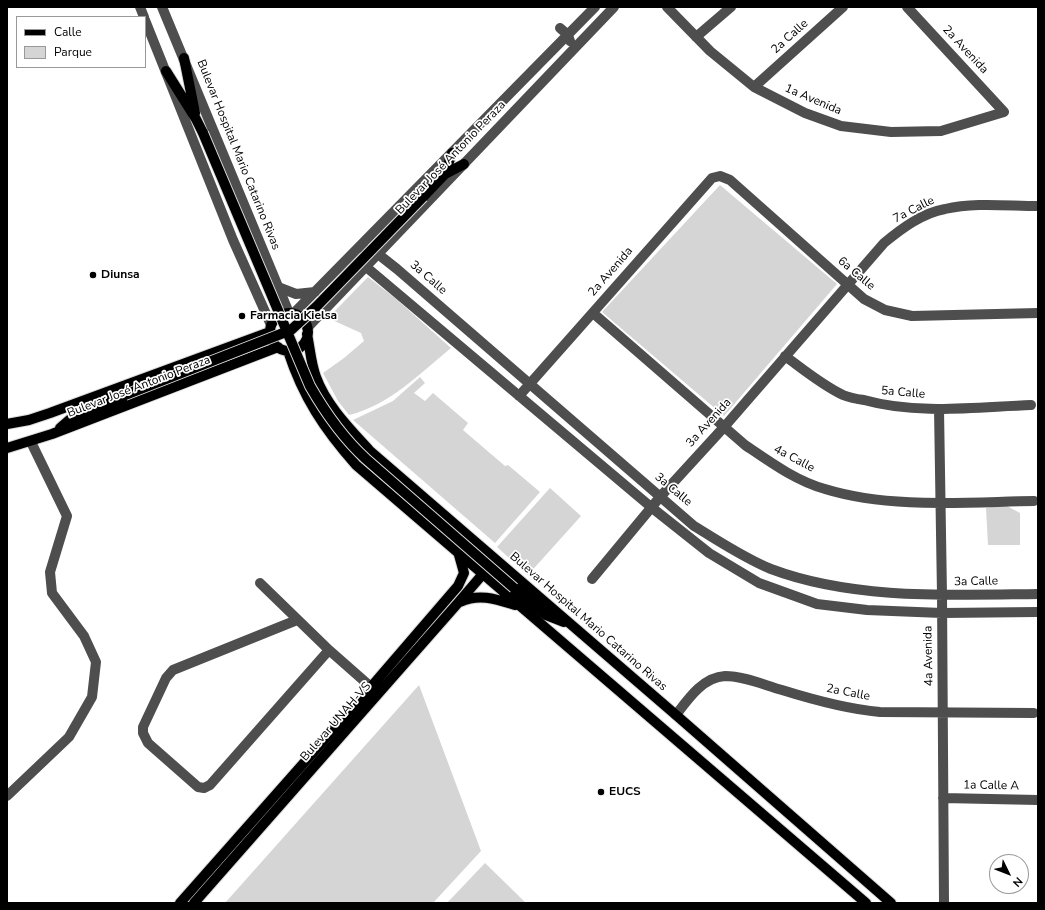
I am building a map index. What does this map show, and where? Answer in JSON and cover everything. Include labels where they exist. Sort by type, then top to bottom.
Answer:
[{"type":"main road","points":[[184,58],[196,119]]},
{"type":"main road","points":[[166,71],[196,119]]},
{"type":"main road","name":"Bulevar Hospital Mario Catarino Rivas","points":[[196,119],[310,386],[331,421],[351,445],[366,459],[546,615]]},
{"type":"main road","points":[[445,174],[452,153]]},
{"type":"main road","points":[[52,434],[75,415],[291,330],[316,307],[445,174],[464,164]]},
{"type":"main road","points":[[283,349],[293,350],[303,345],[307,331],[302,319],[291,313],[278,316],[271,329],[271,338],[283,349],[306,398],[337,443],[372,480],[482,575],[560,639],[866,903]]},
{"type":"main road","name":"Bulevar José Antonio Peraza","points":[[7,424],[29,420],[50,413],[271,329]]},
{"type":"main road","name":"Bulevar Hospital Mario Catarino Rivas","points":[[307,331],[316,376],[331,404],[350,430],[389,469],[676,715],[890,903]]},
{"type":"main road","name":"Bulevar José Antonio Peraza","points":[[7,448],[31,442],[283,349]]},
{"type":"main road","points":[[50,413],[75,415]]},
{"type":"main road","name":"Bulevar UNAH-VS","points":[[319,754],[371,687],[458,586],[464,573],[458,553]]},
{"type":"main road","name":"Bulevar UNAH-VS","points":[[180,903],[258,822],[458,603],[482,575],[489,554]]},
{"type":"main road","points":[[458,603],[474,597],[484,597],[495,598],[522,608]]},
{"type":"main road","points":[[546,615],[571,625]]},
{"type":"main road","points":[[546,615],[560,639]]},
{"type":"main road","name":"Bulevar UNAH-VS","points":[[194,903],[258,822]]},
{"type":"street","name":"Bulevar Hospital Mario Catarino Rivas","points":[[162,7],[278,287],[291,313]]},
{"type":"street","name":"Bulevar José Antonio Peraza","points":[[291,313],[315,292],[360,247],[595,7]]},
{"type":"street","name":"Bulevar José Antonio Peraza","points":[[307,331],[365,266],[614,7]]},
{"type":"street","name":"1a Avenida","points":[[667,7],[696,37],[754,87],[804,113],[841,126],[891,132],[941,131],[1004,112]]},
{"type":"street","points":[[696,37],[731,7]]},
{"type":"street","name":"2a Calle","points":[[754,87],[843,7]]},
{"type":"street","name":"2a Avenida","points":[[907,7],[1004,112]]},
{"type":"street","points":[[146,23],[233,240],[271,329]]},
{"type":"street","points":[[539,86],[570,44],[568,35],[560,28]]},
{"type":"street","name":"6a Calle","points":[[712,178],[720,176],[730,180],[846,284],[864,299],[885,310],[912,316],[1038,313]]},
{"type":"street","name":"2a Avenida","points":[[519,396],[712,178]]},
{"type":"street","name":"7a Calle","points":[[846,284],[884,243],[904,227],[924,216],[945,208],[1038,206]]},
{"type":"street","name":"3a Calle","points":[[360,247],[378,254],[530,383],[694,526],[738,552],[771,569],[842,589],[942,595],[1038,594]]},
{"type":"street","points":[[365,266],[651,507],[709,553],[766,586],[818,604],[868,610],[942,613],[1038,612]]},
{"type":"street","name":"3a Avenida","points":[[592,579],[651,507],[725,426],[846,284]]},
{"type":"street","points":[[278,287],[296,294],[315,292]]},
{"type":"street","name":"4a Calle","points":[[593,313],[746,445],[772,464],[824,489],[853,496],[875,499],[940,503],[1034,501]]},
{"type":"street","name":"5a Calle","points":[[785,356],[816,379],[844,395],[874,403],[900,407],[939,409],[1031,405]]},
{"type":"street","name":"4a Avenida","points":[[939,409],[944,903]]},
{"type":"street","points":[[7,796],[69,737],[92,697],[96,662],[84,636],[52,593],[50,572],[67,516],[31,442]]},
{"type":"street","points":[[260,582],[297,620],[371,687]]},
{"type":"street","points":[[297,620],[173,670],[166,678],[143,727],[143,733],[148,743],[198,787],[204,788],[210,785],[329,650]]},
{"type":"street","name":"2a Calle","points":[[676,715],[697,690],[707,682],[724,676],[748,679],[828,704],[856,710],[943,713],[1034,713]]},
{"type":"street","name":"1a Calle A","points":[[942,798],[1038,800]]},
{"type":"green space","points":[[720,185],[837,284],[724,416],[602,312]]},
{"type":"green space","points":[[368,277],[395,298],[451,348],[403,388],[391,396],[378,404],[349,415],[338,401],[323,373],[364,341],[361,333],[330,319],[330,316]]},
{"type":"green space","points":[[420,377],[425,383],[414,393],[425,401],[433,393],[468,423],[463,430],[505,466],[508,465],[540,492],[495,543],[353,420],[393,401]]},
{"type":"green space","points":[[550,488],[581,516],[528,575],[497,547]]},
{"type":"green space","points":[[1007,506],[1020,513],[1020,545],[988,545],[986,508]]},
{"type":"green space","points":[[419,685],[481,851],[433,903],[225,903]]},
{"type":"green space","points":[[485,863],[526,903],[447,903]]},
{"type":"place","name":"Diunsa","points":[[93,275]]},
{"type":"place","name":"Farmacia Kielsa","points":[[242,316]]},
{"type":"place","name":"EUCS","points":[[601,792]]}]
